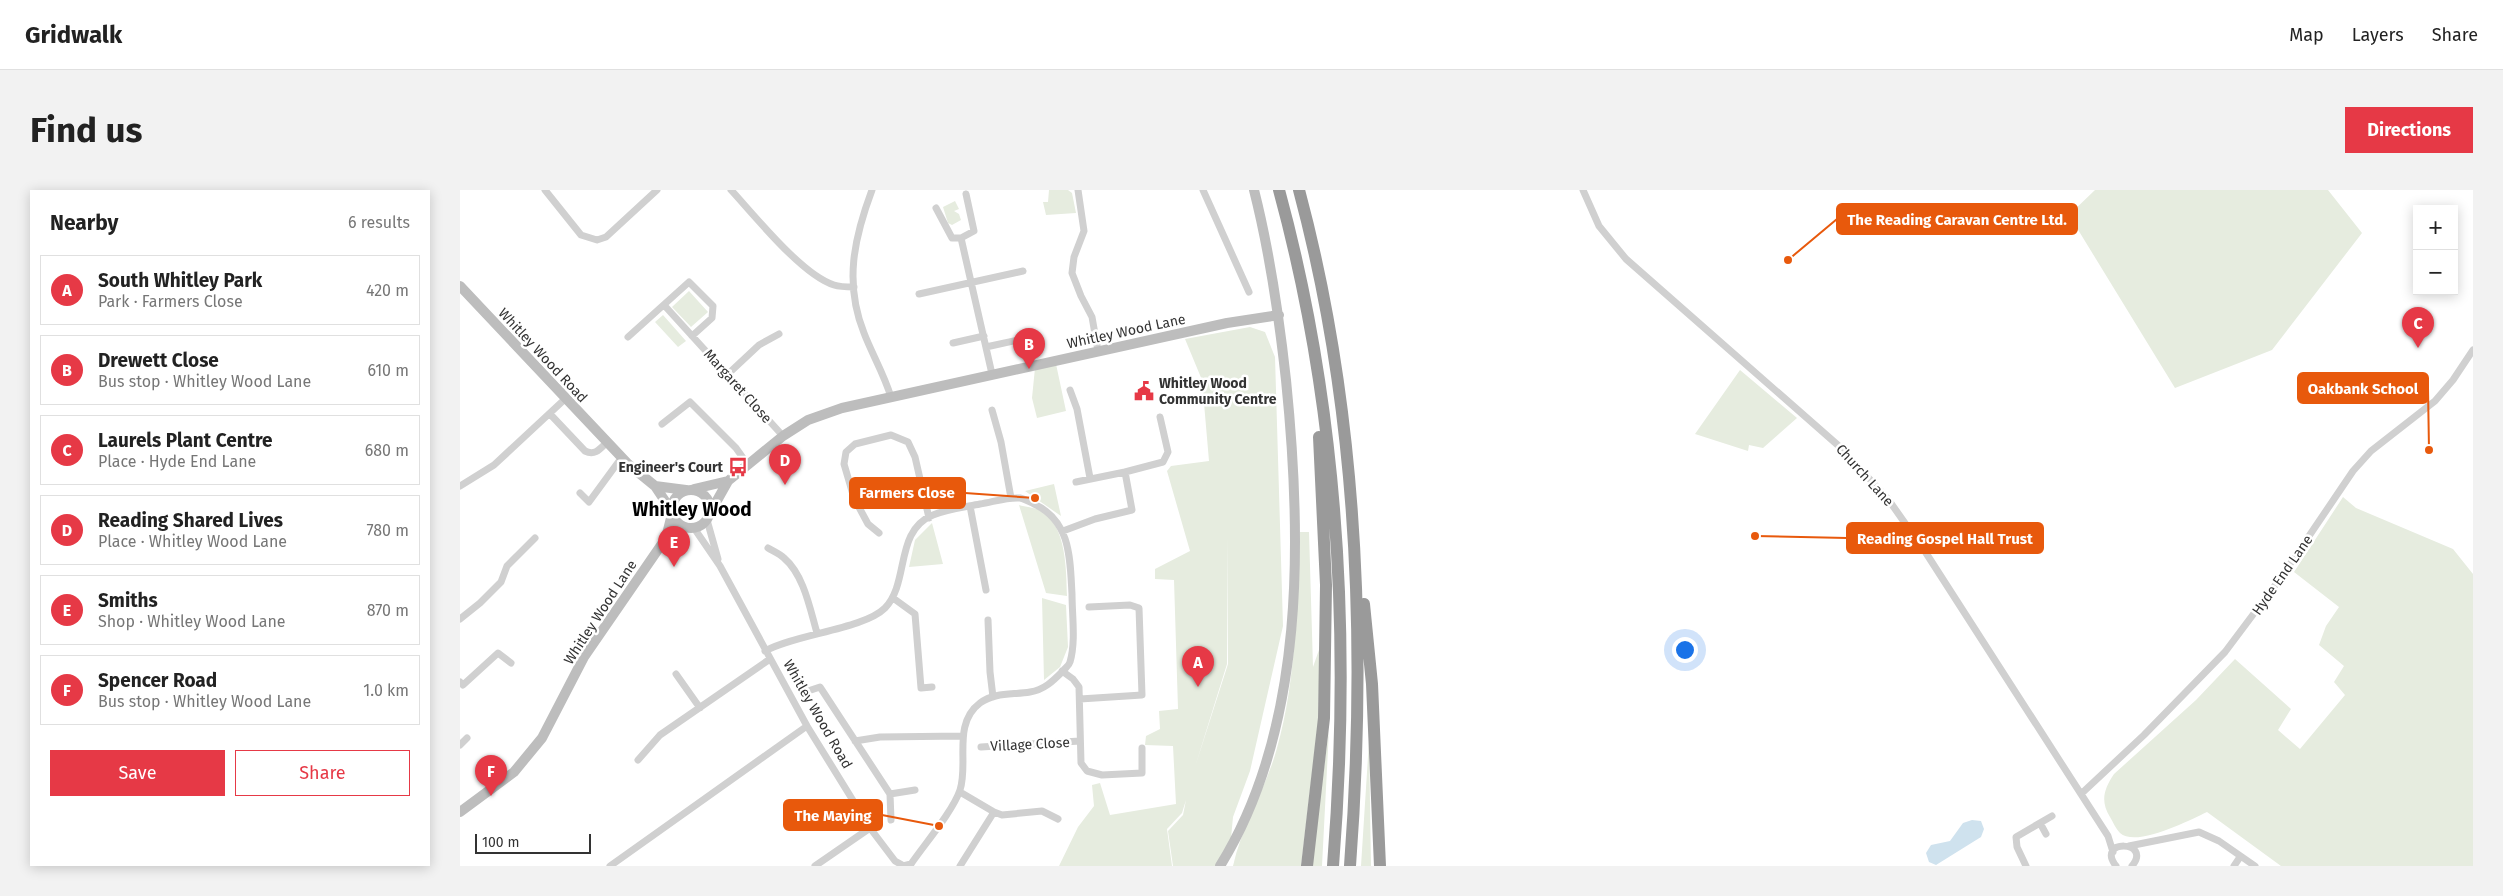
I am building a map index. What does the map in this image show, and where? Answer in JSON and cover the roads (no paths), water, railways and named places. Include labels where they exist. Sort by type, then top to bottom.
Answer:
[{"type":"highway","points":[[1279,190],[1300,278],[1318,374],[1334,497],[1340,597],[1342,677],[1340,771],[1333,866]]},
{"type":"highway","points":[[1298,190],[1318,273],[1334,362],[1348,464],[1355,548],[1358,596],[1358,737],[1350,866]]},
{"type":"highway","points":[[1307,866],[1324,718],[1326,585],[1318,374]]},
{"type":"highway","points":[[1355,548],[1368,628],[1380,866]]},
{"type":"street","points":[[545,190],[581,235],[597,240],[606,237],[657,190]]},
{"type":"street","points":[[731,190],[787,250],[816,276],[834,285],[854,287]]},
{"type":"street","points":[[872,190],[856,236],[852,265],[854,287],[864,332],[891,397]]},
{"type":"street","points":[[1078,190],[1084,231],[1074,257],[1072,273],[1092,317],[1098,351]]},
{"type":"street","points":[[1203,190],[1249,292]]},
{"type":"street","points":[[1227,866],[1235,842],[1254,799],[1276,728],[1286,669],[1292,612],[1293,485],[1288,402],[1279,315],[1267,244],[1254,190]]},
{"type":"street","name":"Church Lane","points":[[1583,190],[1599,226],[1626,259],[1840,447],[1888,499],[1931,560],[2108,836],[2116,866]]},
{"type":"street","points":[[936,208],[952,238],[962,238],[974,231],[966,194]]},
{"type":"street","points":[[962,238],[970,282],[992,374]]},
{"type":"street","points":[[919,294],[1023,271]]},
{"type":"street","points":[[628,337],[689,282],[713,306],[712,318],[692,336]]},
{"type":"street","name":"Whitley Wood Road","points":[[460,286],[565,399],[622,457],[655,486],[671,512]]},
{"type":"street","name":"Margaret Close","points":[[664,305],[783,436]]},
{"type":"street","name":"Whitley Wood Lane","points":[[709,517],[728,481],[783,436],[808,420],[842,408],[992,374],[1227,323],[1279,315]]},
{"type":"street","points":[[728,374],[759,345],[779,334]]},
{"type":"street","points":[[953,343],[984,336]]},
{"type":"street","points":[[986,347],[1027,338]]},
{"type":"street","name":"Hyde End Lane","points":[[2081,794],[2144,735],[2225,652],[2282,576],[2352,471],[2371,450],[2435,401],[2453,380],[2473,350]]},
{"type":"street","points":[[1070,390],[1077,409],[1090,478]]},
{"type":"street","points":[[460,486],[494,465],[565,399]]},
{"type":"street","points":[[662,424],[690,402],[736,448],[748,465]]},
{"type":"street","points":[[992,410],[1001,442],[1011,498]]},
{"type":"street","points":[[550,414],[590,454],[596,452],[607,442]]},
{"type":"street","points":[[1076,482],[1164,462],[1168,452],[1160,417]]},
{"type":"street","points":[[880,533],[868,524],[860,510],[844,464],[846,452],[855,444],[891,435],[908,442],[915,457],[929,518]]},
{"type":"street","points":[[580,493],[589,502],[622,457]]},
{"type":"street","points":[[1063,531],[1095,519],[1132,510],[1125,472]]},
{"type":"street","name":"Whitley Wood Lane","points":[[691,490],[728,481]]},
{"type":"street","points":[[655,486],[691,490],[704,493],[709,501],[709,517],[694,528],[682,528],[676,523],[671,512],[678,494],[691,490]]},
{"type":"street","points":[[765,651],[780,643],[870,618],[884,608],[893,598],[910,536],[929,518],[970,506],[1011,498],[1021,498],[1043,508],[1054,518],[1063,531],[1069,555],[1073,635],[1070,664],[1056,679],[1042,688],[1030,692],[993,697],[978,704],[969,718],[962,736],[963,777],[960,792],[911,864],[904,866]]},
{"type":"street","points":[[970,506],[986,590]]},
{"type":"street","name":"Whitley Wood Lane","points":[[666,538],[671,512]]},
{"type":"street","name":"Whitley Wood Road","points":[[709,517],[710,537],[720,566]]},
{"type":"street","name":"Whitley Wood Lane","points":[[460,812],[514,772],[542,738],[584,656],[666,538],[682,528]]},
{"type":"street","name":"Whitley Wood Road","points":[[694,528],[720,566],[807,726],[870,828],[895,861],[904,866]]},
{"type":"street","points":[[460,619],[480,603],[501,582],[507,566],[535,538]]},
{"type":"street","points":[[768,548],[784,558],[794,570],[807,598],[816,633]]},
{"type":"street","points":[[893,598],[916,614],[921,688],[932,687]]},
{"type":"street","points":[[1080,698],[1142,695],[1139,608],[1130,605],[1089,607]]},
{"type":"street","points":[[988,620],[993,697]]},
{"type":"street","points":[[461,684],[498,653],[510,663]]},
{"type":"street","points":[[638,760],[660,735],[770,659]]},
{"type":"street","points":[[1062,672],[1073,678],[1079,688],[1081,763],[1087,771],[1102,775],[1142,773],[1142,748]]},
{"type":"street","points":[[676,674],[700,708]]},
{"type":"street","points":[[805,692],[820,687],[890,794],[892,820]]},
{"type":"street","points":[[610,866],[807,726]]},
{"type":"street","points":[[855,740],[880,737],[962,736]]},
{"type":"street","points":[[460,744],[467,738]]},
{"type":"street","name":"Village Close","points":[[980,747],[1080,741]]},
{"type":"street","points":[[890,794],[915,790]]},
{"type":"street","points":[[960,792],[1002,815],[1042,811],[1058,819]]},
{"type":"street","points":[[960,866],[994,812]]},
{"type":"street","points":[[2026,866],[2017,847],[2016,837],[2052,816]]},
{"type":"street","points":[[2040,823],[2046,834]]},
{"type":"street","points":[[816,866],[870,828]]},
{"type":"street","points":[[2106,866],[2112,855],[2126,845],[2173,839],[2199,832],[2219,841],[2255,866]]},
{"type":"street","name":"Church Lane","points":[[2108,836],[2126,845],[2135,861]]},
{"type":"street","points":[[1220,866],[1235,842]]},
{"type":"street","points":[[2135,861],[2144,844]]},
{"type":"street","points":[[2234,866],[2240,857]]},
{"type":"water","points":[[1972,820],[1981,821],[1984,829],[1981,837],[1936,865],[1929,862],[1926,853],[1931,845],[1950,841],[1963,823]]},
{"type":"place","name":"The Reading Caravan Centre Ltd.","points":[[1788,260]]},
{"type":"place","name":"Laurels Plant Centre","points":[[2418,348]]},
{"type":"place","name":"Drewett Close","points":[[1029,369]]},
{"type":"place","name":"Whitley Wood Community Centre","points":[[1144,391]]},
{"type":"place","name":"Oakbank School","points":[[2429,450]]},
{"type":"place","name":"Engineer's Court","points":[[738,467]]},
{"type":"place","name":"Reading Shared Lives","points":[[785,485]]},
{"type":"place","name":"Farmers Close","points":[[1035,498]]},
{"type":"place","name":"Reading Gospel Hall Trust","points":[[1755,536]]},
{"type":"place","name":"Smiths","points":[[674,567]]},
{"type":"place","name":"South Whitley Park","points":[[1198,687]]},
{"type":"place","name":"Spencer Road","points":[[491,796]]},
{"type":"place","name":"The Maying","points":[[939,826]]},
{"type":"district","name":"Whitley Wood","points":[[692,509]]}]
